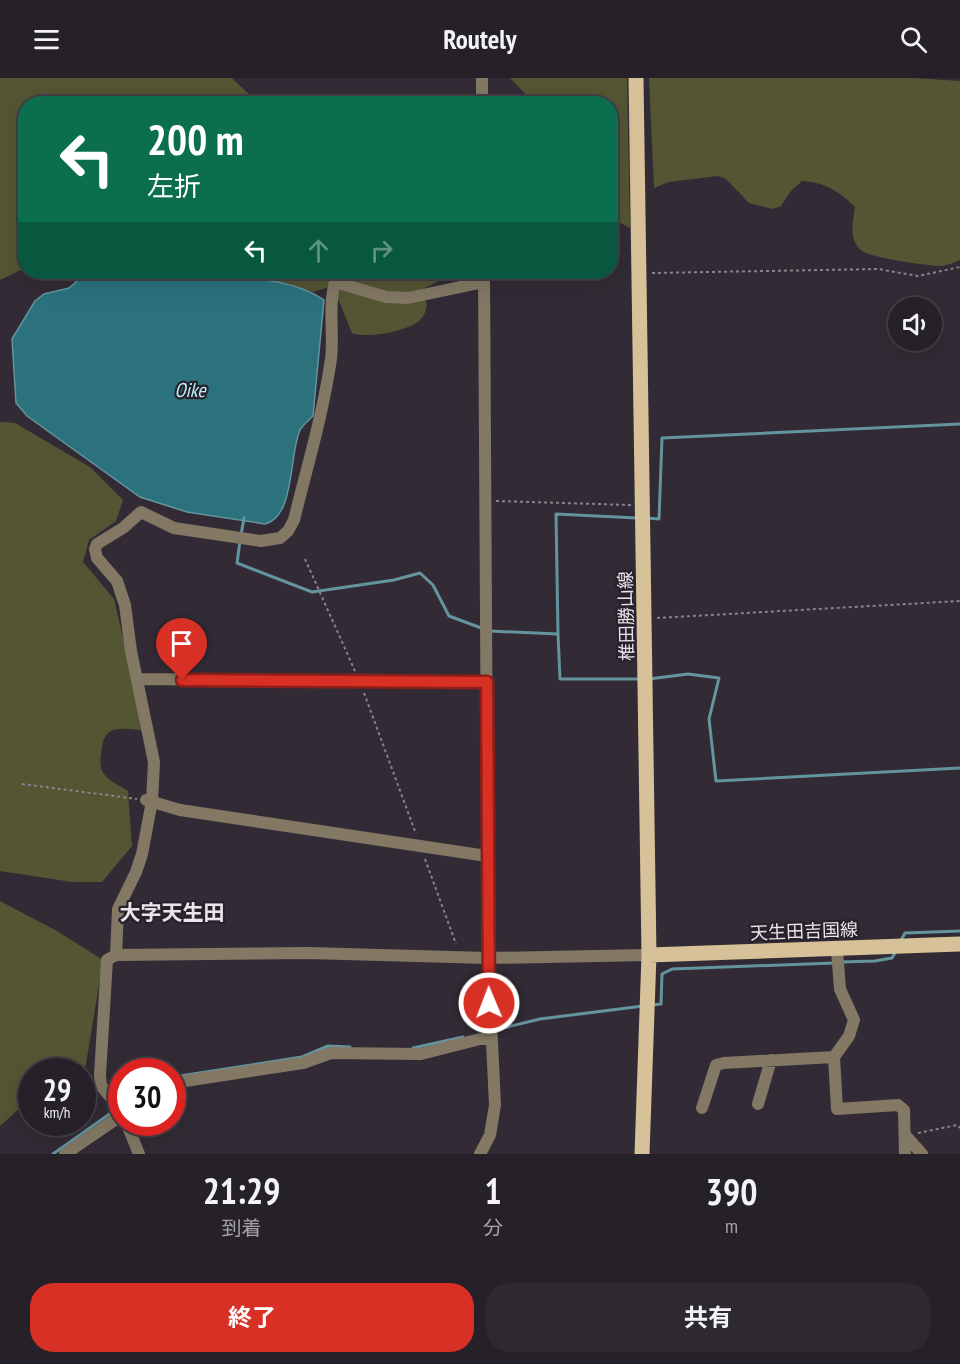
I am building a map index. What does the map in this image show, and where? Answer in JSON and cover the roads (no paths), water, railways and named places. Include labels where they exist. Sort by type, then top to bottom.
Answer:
[{"type":"main road","name":"椎田勝山線","points":[[636,78],[649,955],[642,1154]]},
{"type":"main road","name":"天生田吉国線","points":[[649,955],[960,944]]},
{"type":"street","points":[[482,78],[482,96]]},
{"type":"street","points":[[116,955],[118,909],[136,872],[154,762],[120,588],[112,574],[94,554],[97,544],[123,528],[141,512],[174,528],[261,541],[280,538],[288,531],[294,520],[326,390],[332,345],[331,296],[335,282],[386,297],[408,298],[477,279]]},
{"type":"street","points":[[480,1154],[493,1121],[488,958],[484,279]]},
{"type":"street","points":[[138,679],[487,682]]},
{"type":"street","points":[[149,800],[180,810],[487,856]]},
{"type":"street","points":[[837,950],[840,989],[854,1020],[849,1036],[834,1057],[837,1109],[898,1105],[904,1110],[905,1154]]},
{"type":"street","points":[[108,1094],[101,1086],[100,1075],[107,960],[116,955],[309,953],[488,958],[649,955]]},
{"type":"street","points":[[186,1081],[303,1063],[331,1053],[421,1054],[480,1039],[492,1039]]},
{"type":"street","points":[[702,1108],[716,1065],[834,1057]]},
{"type":"street","points":[[758,1104],[771,1060]]},
{"type":"street","points":[[65,1154],[108,1125]]},
{"type":"street","points":[[132,1136],[139,1154]]},
{"type":"street","points":[[906,1136],[922,1154]]},
{"type":"water","name":"Oike","points":[[77,279],[255,279],[298,287],[324,300],[313,416],[300,430],[286,498],[282,510],[275,519],[265,524],[187,512],[140,497],[27,416],[16,403],[12,339],[35,301],[44,294],[69,288]]},
{"type":"waterway","points":[[647,518],[659,519],[662,438],[960,424]]},
{"type":"waterway","points":[[490,631],[558,634],[556,514],[637,518]]},
{"type":"waterway","points":[[241,535],[244,518]]},
{"type":"waterway","points":[[240,541],[237,563],[312,592],[394,580],[420,573],[433,585],[449,616],[484,629]]},
{"type":"waterway","points":[[558,634],[560,679],[639,679]]},
{"type":"waterway","points":[[649,679],[688,674],[719,678],[709,719],[716,781],[960,768]]},
{"type":"waterway","points":[[900,942],[905,933],[960,931]]},
{"type":"waterway","points":[[841,962],[892,958],[896,951]]},
{"type":"waterway","points":[[652,1005],[661,1004],[662,974],[672,969],[834,963]]},
{"type":"waterway","points":[[495,1030],[540,1019],[643,1006]]},
{"type":"waterway","points":[[413,1048],[463,1037]]},
{"type":"waterway","points":[[186,1075],[302,1057],[328,1046],[350,1047]]},
{"type":"waterway","points":[[53,1154],[108,1115]]},
{"type":"district","name":"大字天生田","points":[[172,912]]}]
